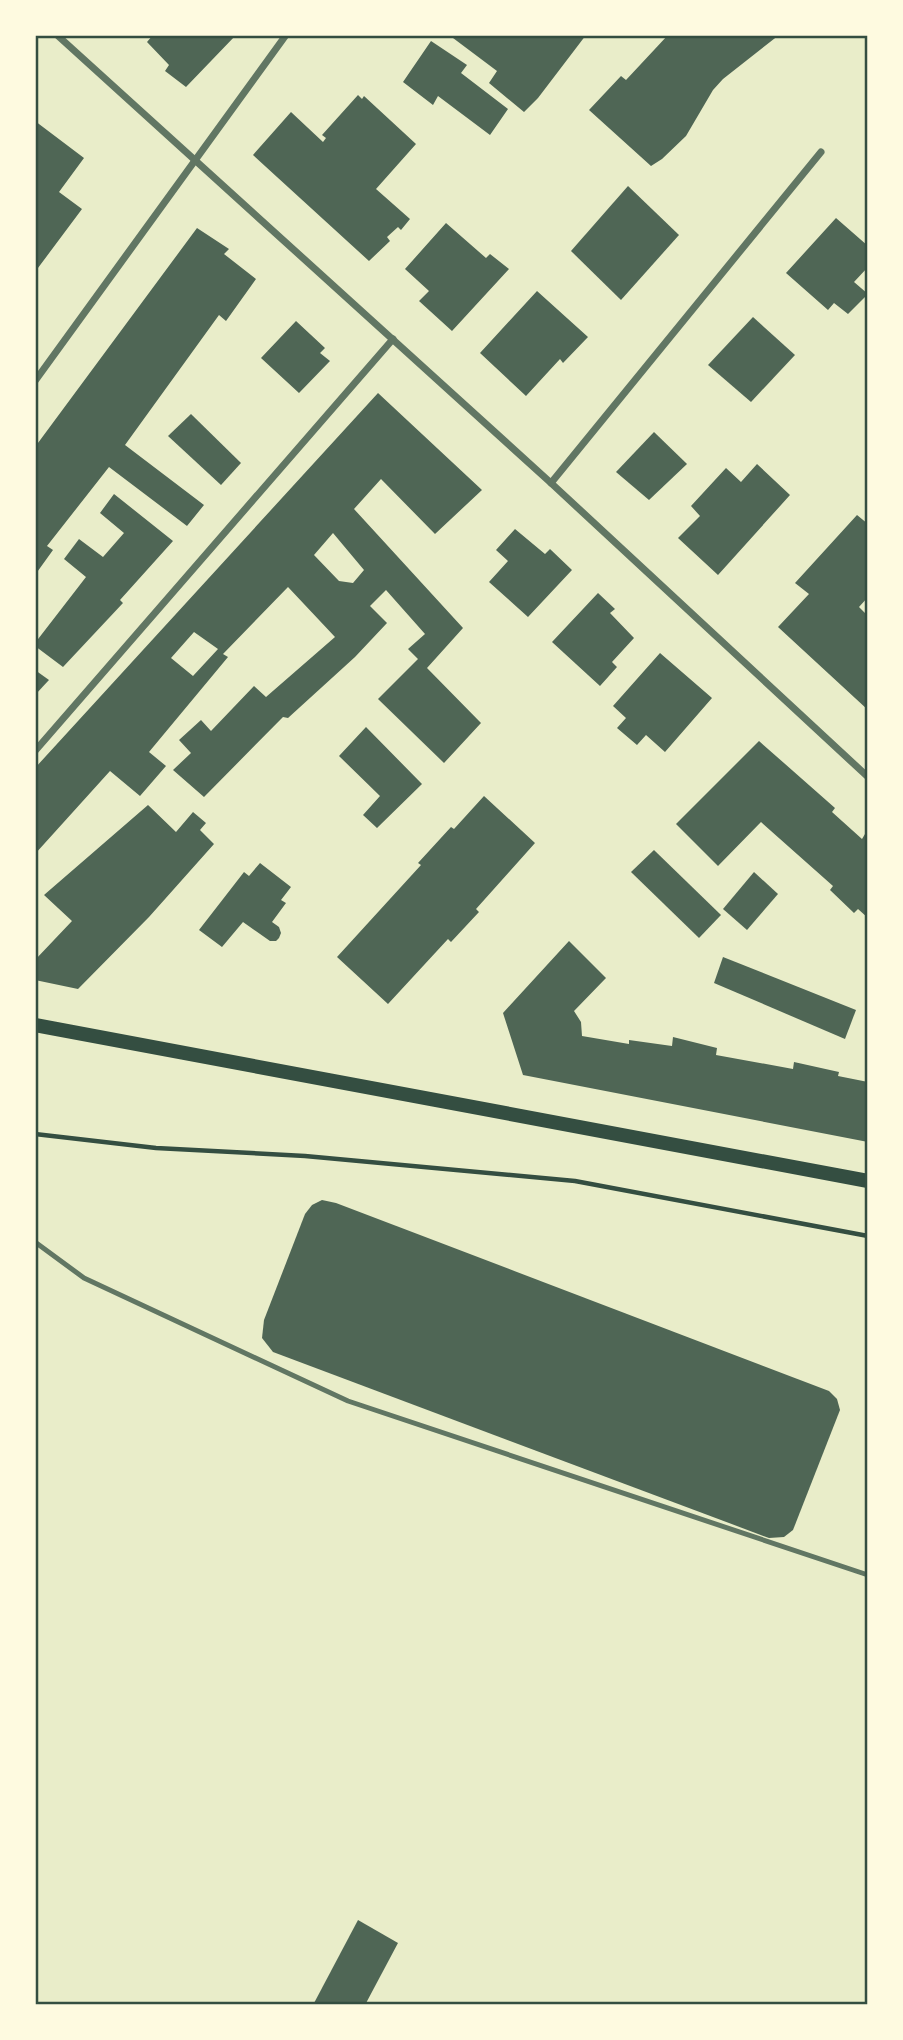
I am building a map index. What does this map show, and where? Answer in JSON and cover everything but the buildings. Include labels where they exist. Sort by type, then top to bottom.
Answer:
[{"type":"main road","points":[[35,1025],[868,1181]]},
{"type":"street","points":[[57,35],[551,483],[868,777]]},
{"type":"street","points":[[35,381],[286,35]]},
{"type":"street","points":[[551,483],[821,152]]},
{"type":"street","points":[[35,751],[393,340]]},
{"type":"lane","points":[[35,1242],[84,1278],[348,1401],[868,1575]]},
{"type":"path","points":[[35,1134],[156,1148],[305,1156],[575,1181],[868,1236]]}]
